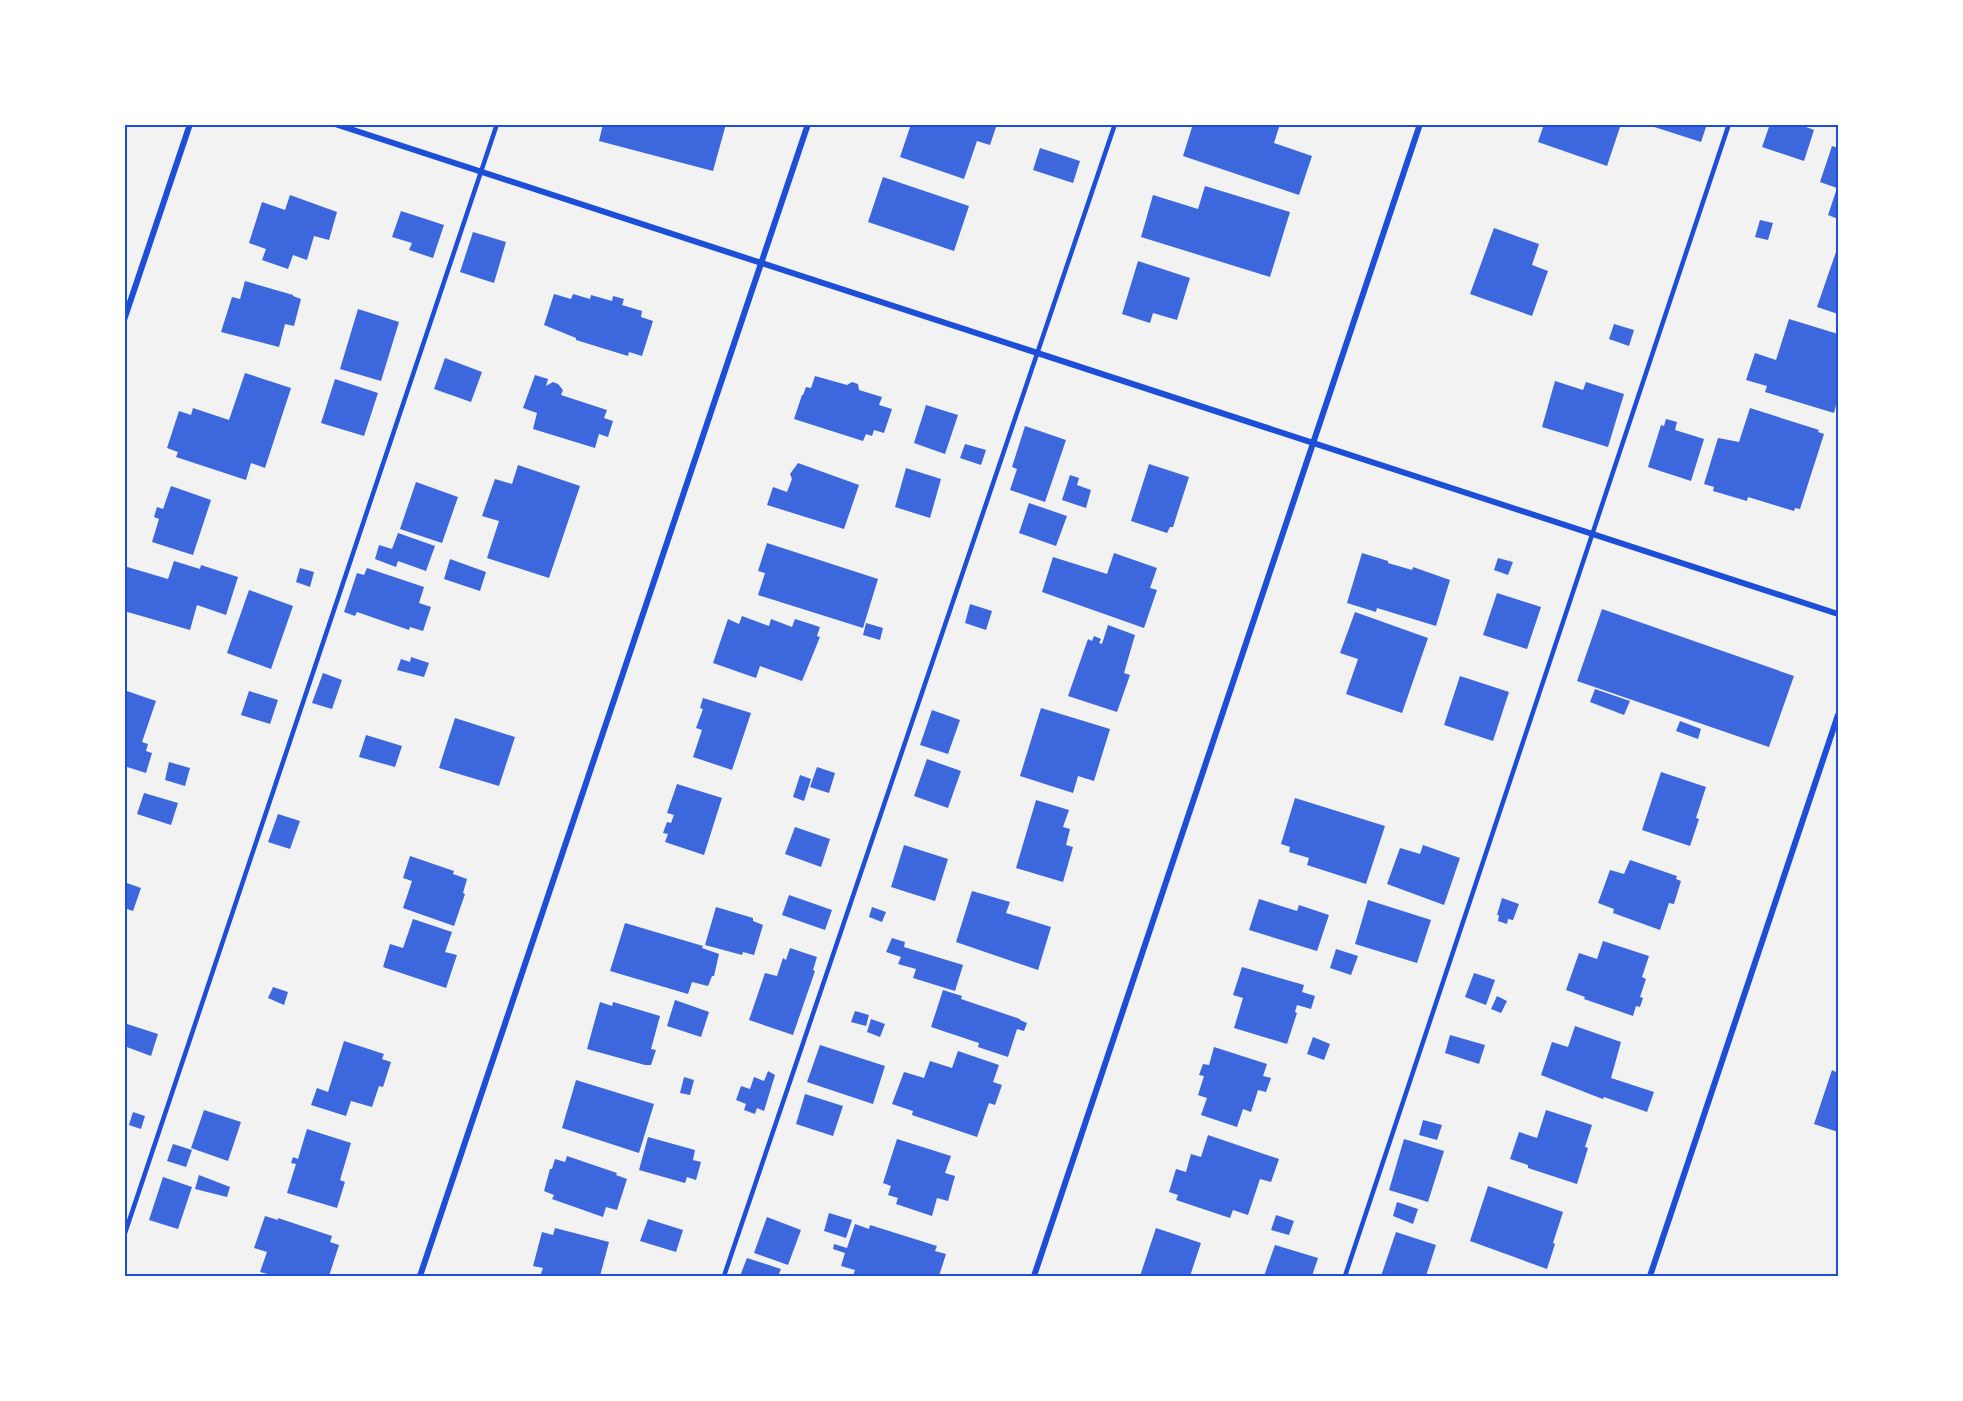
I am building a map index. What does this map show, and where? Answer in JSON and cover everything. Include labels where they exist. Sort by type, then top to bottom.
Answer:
[{"type":"street","points":[[124,320],[190,124]]},
{"type":"street","points":[[335,124],[1839,614]]},
{"type":"street","points":[[420,1276],[808,124]]},
{"type":"street","points":[[1034,1276],[1420,124]]},
{"type":"street","points":[[1650,1276],[1839,716]]},
{"type":"lane","points":[[124,1236],[497,124]]},
{"type":"lane","points":[[724,1276],[1115,124]]},
{"type":"lane","points":[[1345,1276],[1729,124]]},
{"type":"building","points":[[603,124],[726,124],[713,171],[599,141]]},
{"type":"building","points":[[911,124],[997,124],[990,145],[977,141],[964,179],[900,157]]},
{"type":"building","points":[[1193,124],[1280,124],[1274,143],[1312,156],[1299,195],[1183,156]]},
{"type":"building","points":[[1544,124],[1621,124],[1607,166],[1538,142]]},
{"type":"building","points":[[1645,124],[1707,124],[1701,142]]},
{"type":"building","points":[[1770,124],[1798,124],[1814,130],[1804,161],[1762,147]]},
{"type":"building","points":[[1832,146],[1838,148],[1838,219],[1828,215],[1837,188],[1820,182]]},
{"type":"building","points":[[1040,148],[1080,161],[1073,183],[1033,170]]},
{"type":"building","points":[[883,177],[969,206],[954,251],[868,222]]},
{"type":"building","points":[[1205,186],[1290,212],[1270,277],[1141,237],[1153,195],[1198,209]]},
{"type":"building","points":[[290,195],[337,212],[329,240],[314,236],[307,260],[293,255],[288,269],[262,260],[266,249],[249,243],[262,202],[285,210]]},
{"type":"building","points":[[401,211],[444,225],[433,258],[409,250],[412,243],[392,237]]},
{"type":"building","points":[[1760,220],[1773,223],[1768,240],[1755,237]]},
{"type":"building","points":[[1494,228],[1539,244],[1532,265],[1548,271],[1532,316],[1470,294]]},
{"type":"building","points":[[473,232],[506,242],[494,283],[460,272]]},
{"type":"building","points":[[1838,249],[1838,314],[1817,307]]},
{"type":"building","points":[[1138,261],[1190,278],[1177,320],[1153,313],[1150,323],[1122,314]]},
{"type":"building","points":[[245,281],[301,299],[294,326],[285,324],[279,347],[221,332],[232,297],[240,299]]},
{"type":"building","points":[[554,294],[571,299],[573,294],[590,299],[591,295],[612,301],[613,296],[624,299],[622,305],[642,311],[641,317],[653,321],[642,356],[629,352],[628,356],[576,340],[576,338],[544,325]]},
{"type":"building","points":[[358,309],[399,322],[381,381],[340,369]]},
{"type":"building","points":[[1789,319],[1838,334],[1838,397],[1834,413],[1765,392],[1767,386],[1746,380],[1755,353],[1776,360]]},
{"type":"building","points":[[1614,324],[1634,330],[1629,346],[1609,339]]},
{"type":"building","points":[[445,358],[482,372],[471,402],[434,389]]},
{"type":"building","points":[[245,373],[291,388],[265,468],[251,463],[246,480],[176,457],[178,452],[167,448],[179,411],[191,415],[193,408],[229,420]]},
{"type":"building","points":[[535,375],[548,379],[546,386],[553,382],[558,384],[563,390],[561,395],[607,410],[604,418],[613,421],[608,437],[599,434],[595,448],[533,429],[537,413],[523,408]]},
{"type":"building","points":[[815,376],[847,385],[852,382],[858,384],[859,390],[882,397],[879,405],[892,409],[884,433],[874,430],[872,436],[866,434],[863,441],[794,419],[802,395],[806,387],[811,388]]},
{"type":"building","points":[[335,379],[378,393],[364,436],[321,423]]},
{"type":"building","points":[[1555,381],[1583,390],[1586,382],[1624,394],[1608,447],[1542,427]]},
{"type":"building","points":[[926,405],[958,415],[945,454],[914,443]]},
{"type":"building","points":[[1750,408],[1819,430],[1818,432],[1824,434],[1800,509],[1795,508],[1794,511],[1748,497],[1747,501],[1713,491],[1714,487],[1704,484],[1718,438],[1739,442]]},
{"type":"building","points":[[1666,419],[1677,422],[1675,430],[1704,439],[1691,481],[1648,467],[1661,425],[1664,426]]},
{"type":"building","points":[[1025,426],[1066,440],[1045,502],[1010,490],[1017,469],[1012,467]]},
{"type":"building","points":[[965,444],[986,450],[981,465],[960,458]]},
{"type":"building","points":[[798,463],[859,485],[844,529],[767,505],[773,487],[787,492],[792,479],[790,474]]},
{"type":"building","points":[[1149,464],[1189,477],[1173,527],[1170,527],[1167,533],[1131,521]]},
{"type":"building","points":[[518,465],[580,486],[549,578],[487,558],[499,521],[482,516],[495,479],[512,484]]},
{"type":"building","points":[[906,468],[941,479],[930,518],[895,507]]},
{"type":"building","points":[[1070,475],[1079,478],[1077,485],[1091,490],[1086,508],[1062,500]]},
{"type":"building","points":[[416,482],[458,497],[442,543],[400,529]]},
{"type":"building","points":[[171,486],[211,500],[193,555],[152,542],[159,519],[154,517],[157,507],[163,509]]},
{"type":"building","points":[[1029,503],[1067,516],[1056,546],[1019,533]]},
{"type":"building","points":[[398,533],[435,546],[426,571],[398,561],[396,567],[375,559],[379,545],[392,549]]},
{"type":"building","points":[[767,543],[878,579],[863,628],[758,595],[765,573],[758,571]]},
{"type":"building","points":[[1114,553],[1157,568],[1150,588],[1157,590],[1144,628],[1042,592],[1053,557],[1107,574]]},
{"type":"building","points":[[1362,553],[1388,561],[1388,563],[1412,570],[1413,567],[1450,580],[1436,626],[1377,608],[1376,612],[1347,603]]},
{"type":"building","points":[[1498,558],[1513,562],[1508,575],[1494,570]]},
{"type":"building","points":[[450,559],[486,572],[480,591],[444,579]]},
{"type":"building","points":[[174,561],[200,569],[201,565],[238,577],[226,615],[197,605],[190,630],[124,611],[124,566],[168,579]]},
{"type":"building","points":[[300,568],[314,572],[310,587],[296,582]]},
{"type":"building","points":[[367,568],[424,587],[419,603],[431,607],[423,631],[410,627],[409,630],[357,612],[355,616],[344,612],[357,573],[364,575]]},
{"type":"building","points":[[249,590],[293,606],[271,669],[227,653]]},
{"type":"building","points":[[1497,593],[1541,607],[1527,649],[1483,635]]},
{"type":"building","points":[[970,604],[992,611],[986,630],[965,623]]},
{"type":"building","points":[[1602,609],[1794,676],[1769,747],[1577,681]]},
{"type":"building","points":[[1355,612],[1428,638],[1402,713],[1346,694],[1358,659],[1340,653]]},
{"type":"building","points":[[742,616],[769,626],[771,619],[792,627],[795,619],[820,627],[817,636],[820,637],[802,681],[760,666],[756,678],[713,663],[728,619],[739,624]]},
{"type":"building","points":[[866,623],[883,628],[880,640],[863,635]]},
{"type":"building","points":[[1108,625],[1135,635],[1124,673],[1130,675],[1117,712],[1068,696],[1088,639],[1092,641],[1094,636],[1101,639],[1099,643],[1102,644]]},
{"type":"building","points":[[411,657],[429,663],[424,677],[397,670],[401,659],[410,662]]},
{"type":"building","points":[[323,673],[342,680],[332,709],[312,703]]},
{"type":"building","points":[[1460,676],[1509,692],[1493,741],[1444,725]]},
{"type":"building","points":[[1595,689],[1630,701],[1624,715],[1590,702]]},
{"type":"building","points":[[124,690],[156,701],[142,742],[148,744],[146,751],[152,753],[146,773],[124,766]]},
{"type":"building","points":[[249,691],[278,700],[270,724],[241,715]]},
{"type":"building","points":[[703,698],[751,713],[732,770],[693,757],[702,730],[696,728],[703,709],[700,708]]},
{"type":"building","points":[[1041,708],[1110,729],[1094,781],[1078,776],[1073,793],[1020,776]]},
{"type":"building","points":[[932,710],[960,720],[948,754],[920,745]]},
{"type":"building","points":[[455,718],[515,737],[499,786],[439,768]]},
{"type":"building","points":[[1680,721],[1701,729],[1698,739],[1676,731]]},
{"type":"building","points":[[366,735],[402,746],[395,767],[359,757]]},
{"type":"building","points":[[927,759],[961,771],[948,808],[914,796]]},
{"type":"building","points":[[169,762],[190,768],[185,786],[165,780]]},
{"type":"building","points":[[817,767],[835,773],[829,793],[810,787]]},
{"type":"building","points":[[1661,772],[1706,787],[1690,846],[1642,830]]},
{"type":"building","points":[[800,775],[811,779],[804,801],[793,797]]},
{"type":"building","points":[[677,784],[722,798],[704,855],[665,842],[668,834],[663,833],[667,822],[671,823],[674,815],[667,813]]},
{"type":"building","points":[[144,793],[178,803],[171,825],[137,814]]},
{"type":"building","points":[[1295,798],[1385,826],[1366,884],[1307,865],[1309,858],[1289,852],[1290,847],[1281,844]]},
{"type":"building","points":[[1036,800],[1069,810],[1063,827],[1070,829],[1066,845],[1073,847],[1063,882],[1016,868]]},
{"type":"building","points":[[278,814],[300,821],[290,849],[268,842]]},
{"type":"building","points":[[795,827],[830,839],[821,867],[785,854]]},
{"type":"building","points":[[904,845],[948,859],[935,901],[891,887]]},
{"type":"building","points":[[1423,845],[1460,858],[1444,905],[1387,884],[1400,848],[1420,854]]},
{"type":"building","points":[[410,856],[454,871],[453,874],[467,879],[463,893],[465,894],[454,926],[403,908],[412,881],[403,878]]},
{"type":"building","points":[[1630,860],[1677,876],[1676,879],[1681,881],[1674,904],[1669,903],[1660,930],[1613,913],[1614,909],[1598,903],[1610,870],[1624,874]]},
{"type":"building","points":[[124,882],[141,888],[133,911],[124,908]]},
{"type":"building","points":[[972,891],[1010,902],[1006,913],[1051,927],[1038,970],[956,942]]},
{"type":"building","points":[[789,895],[832,910],[825,930],[782,915]]},
{"type":"building","points":[[1502,898],[1519,904],[1513,920],[1508,919],[1507,924],[1498,921],[1499,915],[1497,915]]},
{"type":"building","points":[[1259,899],[1297,911],[1299,905],[1329,915],[1317,951],[1249,930]]},
{"type":"building","points":[[1368,900],[1431,920],[1417,963],[1355,944]]},
{"type":"building","points":[[716,907],[753,918],[753,921],[763,925],[754,955],[743,952],[742,955],[705,945]]},
{"type":"building","points":[[872,907],[886,912],[882,922],[869,917]]},
{"type":"building","points":[[413,919],[452,932],[445,952],[457,955],[446,988],[383,967],[390,944],[403,948]]},
{"type":"building","points":[[625,923],[703,946],[702,948],[719,954],[714,976],[708,986],[692,982],[688,994],[610,971]]},
{"type":"building","points":[[892,938],[905,942],[904,947],[963,965],[955,991],[913,978],[916,969],[898,964],[901,957],[886,952]]},
{"type":"building","points":[[1603,941],[1649,956],[1642,977],[1646,979],[1640,997],[1643,998],[1640,1007],[1636,1006],[1633,1016],[1584,999],[1585,997],[1566,990],[1579,953],[1597,959]]},
{"type":"building","points":[[790,948],[817,957],[813,970],[815,971],[793,1035],[749,1020],[765,973],[777,976],[783,958],[786,960]]},
{"type":"building","points":[[1336,949],[1358,956],[1351,975],[1330,968]]},
{"type":"building","points":[[1242,967],[1304,985],[1302,992],[1315,996],[1311,1009],[1297,1005],[1295,1012],[1297,1013],[1287,1044],[1234,1028],[1243,998],[1233,995]]},
{"type":"building","points":[[1474,973],[1495,980],[1486,1005],[1465,997]]},
{"type":"building","points":[[273,987],[288,992],[284,1005],[268,998]]},
{"type":"building","points":[[943,990],[1027,1023],[1024,1031],[1017,1029],[1008,1057],[978,1047],[979,1043],[931,1027]]},
{"type":"building","points":[[1497,996],[1507,1001],[1501,1013],[1491,1009]]},
{"type":"building","points":[[675,1000],[709,1012],[701,1037],[667,1026]]},
{"type":"building","points":[[600,1002],[612,1006],[613,1002],[660,1016],[651,1049],[656,1050],[651,1065],[587,1049]]},
{"type":"building","points":[[855,1011],[869,1015],[866,1026],[851,1022]]},
{"type":"building","points":[[871,1019],[885,1024],[880,1037],[867,1032]]},
{"type":"building","points":[[124,1023],[158,1034],[151,1056],[124,1046]]},
{"type":"building","points":[[1575,1026],[1621,1042],[1611,1078],[1654,1092],[1647,1112],[1604,1097],[1600,1098],[1541,1075],[1552,1042],[1568,1047]]},
{"type":"building","points":[[1450,1035],[1485,1045],[1479,1064],[1445,1053]]},
{"type":"building","points":[[1313,1037],[1330,1044],[1324,1060],[1307,1054]]},
{"type":"building","points":[[344,1041],[384,1054],[382,1059],[391,1062],[383,1087],[379,1086],[372,1107],[351,1101],[346,1116],[311,1105],[317,1088],[328,1092]]},
{"type":"building","points":[[820,1045],[885,1066],[873,1104],[807,1082]]},
{"type":"building","points":[[1214,1047],[1267,1064],[1263,1076],[1271,1078],[1266,1092],[1258,1090],[1251,1112],[1243,1109],[1237,1127],[1201,1115],[1207,1098],[1198,1095],[1204,1076],[1199,1075],[1203,1064],[1209,1065]]},
{"type":"building","points":[[958,1051],[999,1065],[993,1082],[1002,1085],[995,1105],[989,1103],[977,1137],[912,1115],[913,1111],[892,1104],[904,1072],[924,1078],[930,1061],[952,1068]]},
{"type":"building","points":[[1832,1070],[1838,1073],[1838,1132],[1814,1124]]},
{"type":"building","points":[[768,1071],[775,1075],[764,1111],[757,1108],[755,1114],[744,1110],[746,1104],[736,1100],[741,1086],[750,1089],[754,1077],[764,1081]]},
{"type":"building","points":[[684,1077],[694,1080],[690,1095],[680,1093]]},
{"type":"building","points":[[576,1080],[654,1104],[639,1153],[562,1128]]},
{"type":"building","points":[[805,1094],[843,1106],[833,1136],[796,1124]]},
{"type":"building","points":[[204,1110],[241,1122],[228,1161],[191,1148]]},
{"type":"building","points":[[1546,1110],[1592,1125],[1577,1184],[1528,1168],[1528,1165],[1510,1159],[1519,1132],[1537,1138]]},
{"type":"building","points":[[133,1112],[145,1116],[141,1129],[129,1125]]},
{"type":"building","points":[[1423,1120],[1442,1125],[1437,1140],[1419,1135]]},
{"type":"building","points":[[307,1129],[351,1143],[340,1180],[345,1182],[337,1208],[287,1193],[296,1164],[291,1163],[293,1157],[298,1159]]},
{"type":"building","points":[[1208,1135],[1279,1159],[1271,1182],[1260,1179],[1248,1215],[1233,1210],[1230,1218],[1176,1200],[1178,1195],[1169,1192],[1176,1169],[1186,1172],[1191,1154],[1201,1157]]},
{"type":"building","points":[[648,1137],[695,1150],[693,1160],[701,1162],[696,1180],[687,1177],[685,1183],[639,1170]]},
{"type":"building","points":[[897,1139],[951,1156],[945,1173],[955,1176],[948,1201],[937,1198],[932,1216],[896,1204],[898,1198],[888,1195],[891,1186],[883,1183]]},
{"type":"building","points":[[1404,1139],[1444,1151],[1428,1202],[1389,1190]]},
{"type":"building","points":[[173,1144],[192,1150],[186,1167],[167,1161]]},
{"type":"building","points":[[567,1156],[617,1173],[616,1175],[627,1179],[617,1210],[606,1207],[603,1217],[552,1199],[554,1195],[544,1191],[555,1159],[565,1162]]},
{"type":"building","points":[[199,1175],[230,1187],[227,1197],[195,1189]]},
{"type":"building","points":[[163,1177],[192,1187],[178,1229],[149,1220]]},
{"type":"building","points":[[1488,1186],[1563,1212],[1547,1269],[1470,1241]]},
{"type":"building","points":[[1397,1202],[1418,1209],[1413,1224],[1393,1216]]},
{"type":"building","points":[[829,1213],[852,1220],[846,1238],[824,1231]]},
{"type":"building","points":[[1276,1215],[1294,1221],[1289,1235],[1271,1230]]},
{"type":"building","points":[[265,1216],[278,1220],[278,1218],[332,1236],[330,1242],[339,1245],[329,1276],[275,1276],[260,1272],[267,1252],[254,1248]]},
{"type":"building","points":[[767,1217],[801,1230],[788,1265],[754,1253]]},
{"type":"building","points":[[648,1219],[683,1230],[676,1252],[640,1241]]},
{"type":"building","points":[[855,1224],[869,1229],[870,1225],[937,1246],[935,1251],[946,1254],[939,1276],[853,1276],[855,1270],[841,1266],[845,1253],[833,1249],[834,1244],[847,1248]]},
{"type":"building","points":[[555,1228],[609,1242],[600,1276],[540,1276],[543,1268],[533,1266],[542,1232],[553,1235]]},
{"type":"building","points":[[1156,1228],[1201,1243],[1190,1276],[1140,1276]]},
{"type":"building","points":[[1396,1232],[1436,1245],[1426,1276],[1381,1276]]},
{"type":"building","points":[[1275,1245],[1318,1258],[1312,1276],[1264,1276]]},
{"type":"building","points":[[747,1258],[781,1269],[778,1276],[740,1276]]}]
